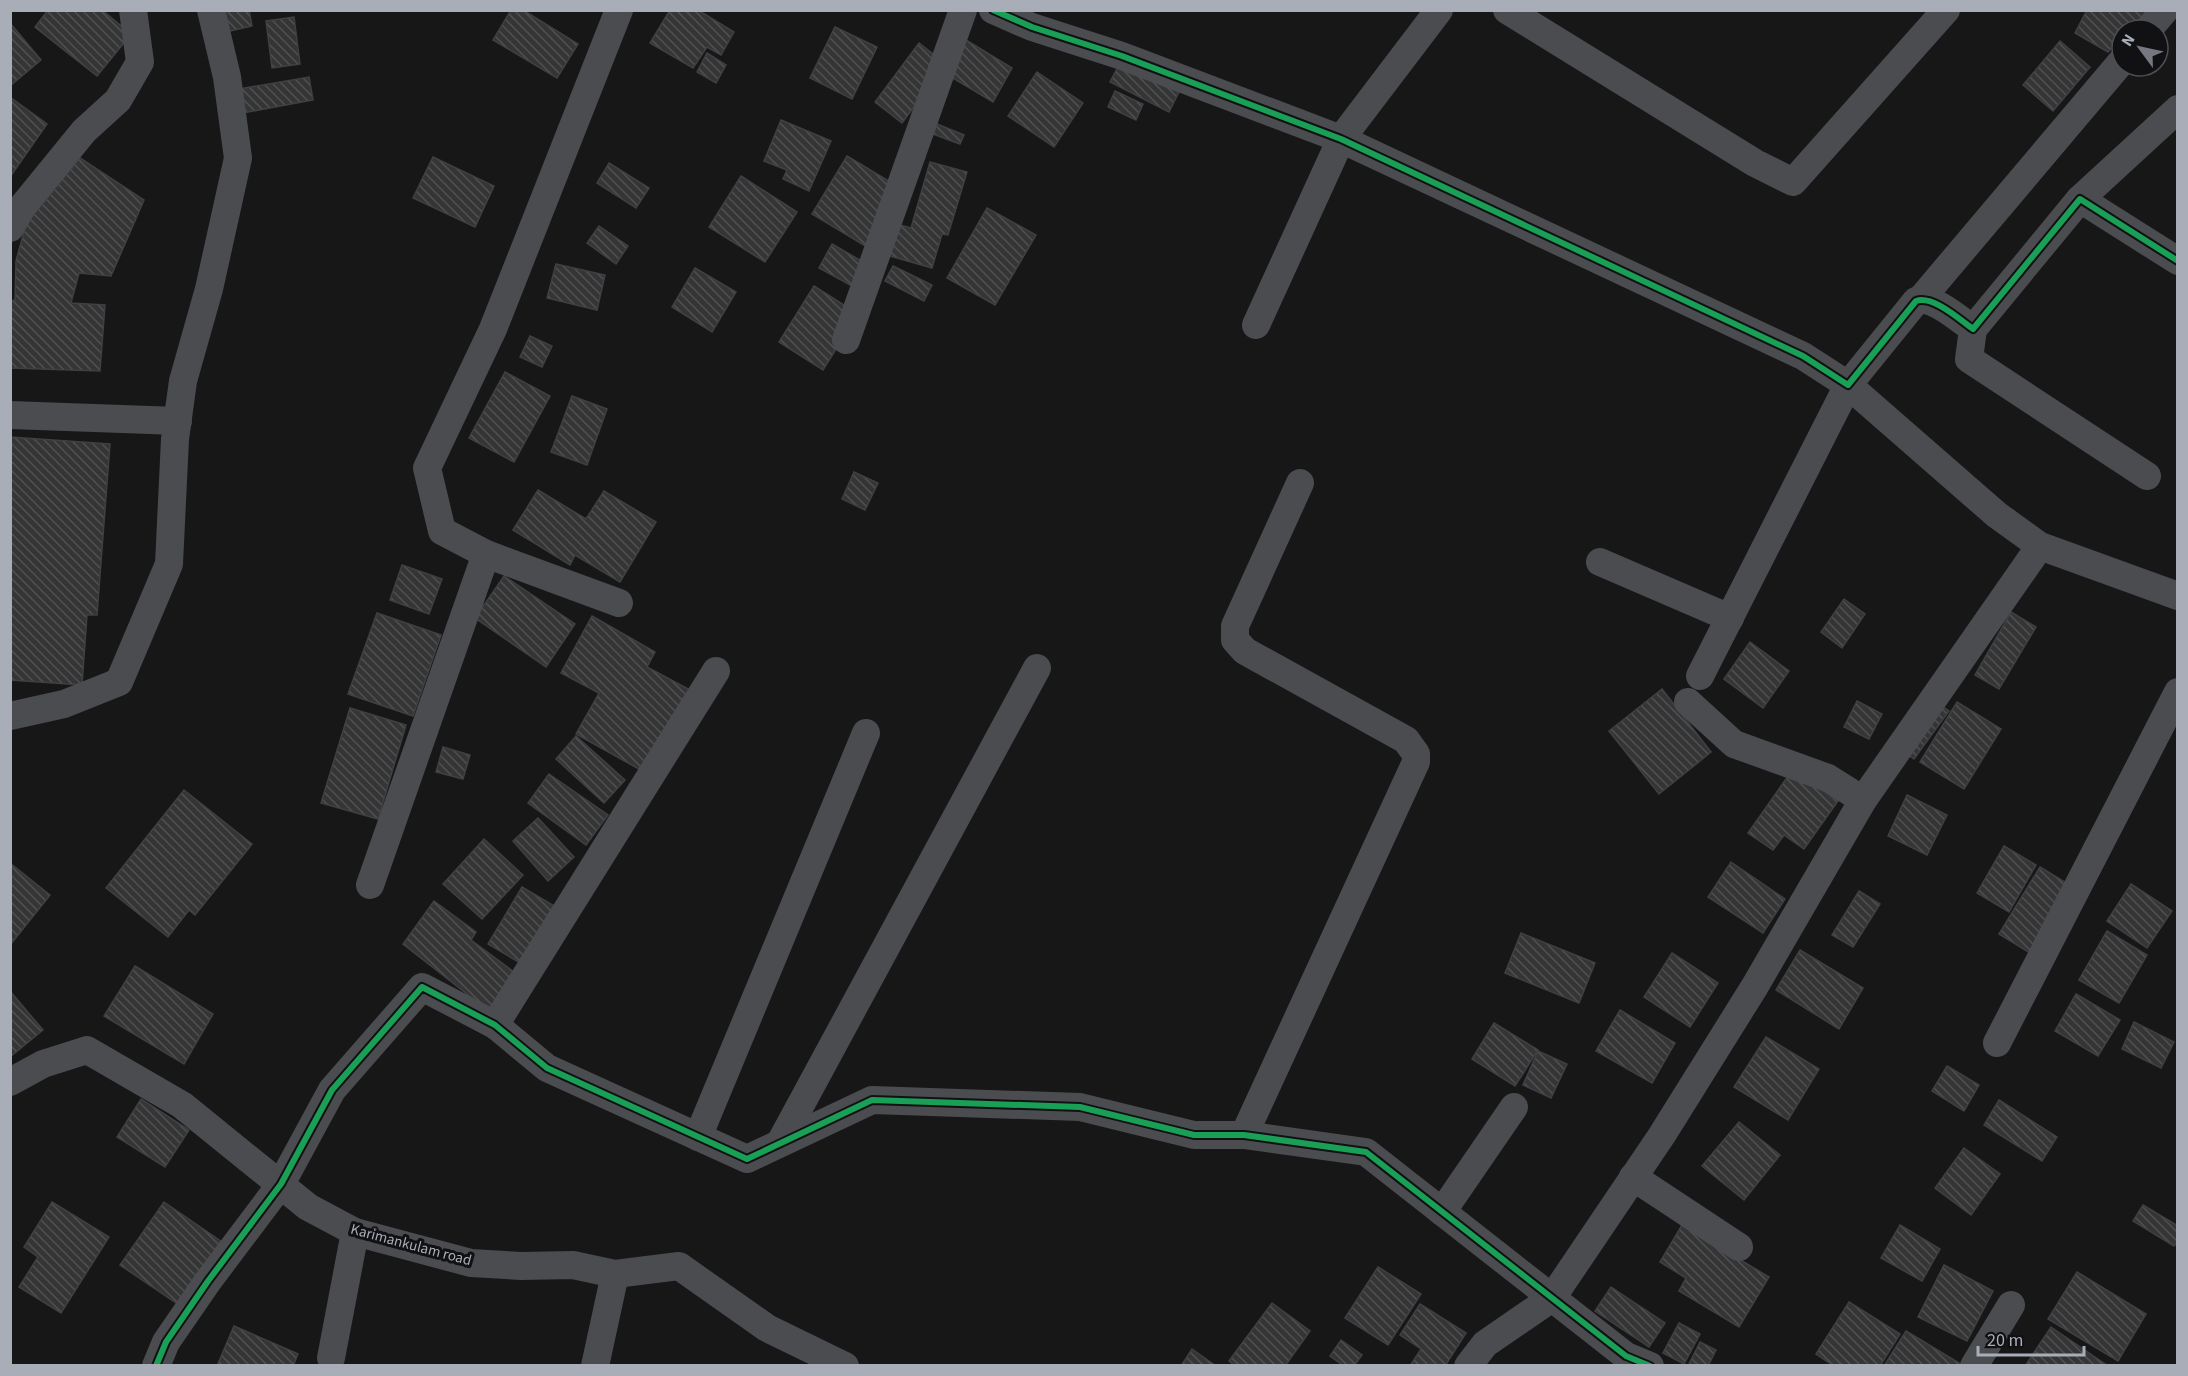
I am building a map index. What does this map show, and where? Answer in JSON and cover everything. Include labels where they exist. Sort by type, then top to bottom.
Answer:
[{"type":"street","points":[[10,228],[22,207],[84,131],[118,100],[140,62],[133,10]]},
{"type":"street","points":[[10,716],[64,704],[119,682],[169,564],[178,420],[183,381],[209,289],[238,158],[227,77],[211,10]]},
{"type":"street","points":[[618,10],[493,329],[427,468],[442,531],[486,554],[620,603]]},
{"type":"street","points":[[846,340],[963,10]]},
{"type":"street","points":[[993,10],[1032,27],[1122,57],[1341,139],[1792,351],[1848,385],[1997,515],[2040,546],[2178,596]]},
{"type":"street","points":[[1256,325],[1341,139],[1439,10]]},
{"type":"street","points":[[1507,10],[1755,163],[1792,182],[1946,10]]},
{"type":"street","points":[[1700,676],[1848,385],[1911,305],[1921,299],[2110,75]]},
{"type":"street","points":[[2147,476],[1969,359],[1973,329],[2080,199],[2178,109]]},
{"type":"street","points":[[2080,199],[2178,261]]},
{"type":"street","points":[[1921,299],[1932,302],[1973,329]]},
{"type":"street","points":[[10,415],[178,420]]},
{"type":"street","points":[[1244,1135],[1416,762],[1416,754],[1406,740],[1245,651],[1235,640],[1235,626],[1300,483]]},
{"type":"street","points":[[1468,1365],[1485,1344],[1552,1298],[1755,986],[1863,800],[2040,546]]},
{"type":"street","points":[[370,885],[486,554]]},
{"type":"street","points":[[1600,562],[1730,618]]},
{"type":"street","points":[[780,1143],[1037,668]]},
{"type":"street","points":[[495,1025],[716,671]]},
{"type":"street","points":[[1997,1043],[2178,692]]},
{"type":"street","points":[[1688,702],[1734,744],[1828,778],[1863,800]]},
{"type":"street","points":[[698,1137],[866,733]]},
{"type":"street","points":[[156,1365],[166,1342],[281,1184],[333,1090],[422,987],[495,1025],[547,1068],[747,1159],[872,1100],[1080,1107],[1194,1135],[1244,1135],[1366,1152],[1626,1356],[1650,1365]]},
{"type":"street","name":"Karimankulam road","points":[[10,1082],[43,1064],[87,1050],[182,1105],[308,1207],[356,1232],[471,1263],[521,1266],[573,1265],[615,1274],[680,1266],[767,1328],[845,1365]]},
{"type":"street","points":[[1442,1212],[1514,1107]]},
{"type":"street","points":[[1632,1178],[1739,1247]]},
{"type":"street","points":[[331,1358],[356,1232]]},
{"type":"street","points":[[595,1365],[615,1274]]},
{"type":"street","points":[[1974,1365],[2011,1305]]},
{"type":"building","points":[[48,10],[102,10],[131,34],[97,76],[35,27]]},
{"type":"building","points":[[216,10],[249,10],[252,26],[221,33]]},
{"type":"building","points":[[511,10],[523,10],[578,44],[557,78],[493,40]]},
{"type":"building","points":[[670,10],[698,10],[734,32],[721,55],[707,47],[693,68],[650,43]]},
{"type":"building","points":[[2087,10],[2149,10],[2141,18],[2110,18],[2110,50],[2108,52],[2075,33]]},
{"type":"building","points":[[294,17],[300,64],[272,68],[266,21]]},
{"type":"building","points":[[10,23],[41,60],[10,86]]},
{"type":"building","points":[[835,27],[877,47],[852,99],[810,78]]},
{"type":"building","points":[[966,40],[1012,68],[993,102],[946,74]]},
{"type":"building","points":[[2060,41],[2090,67],[2053,111],[2023,85]]},
{"type":"building","points":[[919,43],[946,64],[902,123],[875,102]]},
{"type":"building","points":[[707,53],[726,65],[716,83],[697,72]]},
{"type":"building","points":[[1120,63],[1179,92],[1169,112],[1110,82]]},
{"type":"building","points":[[1037,72],[1083,103],[1054,147],[1008,116]]},
{"type":"building","points":[[309,77],[313,100],[237,114],[233,90]]},
{"type":"building","points":[[1115,91],[1143,104],[1136,120],[1108,107]]},
{"type":"building","points":[[10,97],[47,124],[10,177]]},
{"type":"building","points":[[781,120],[831,141],[809,191],[783,179],[787,170],[764,161]]},
{"type":"building","points":[[937,124],[964,135],[960,144],[933,134]]},
{"type":"building","points":[[847,156],[902,189],[867,247],[812,214]]},
{"type":"building","points":[[433,157],[494,186],[475,227],[413,198]]},
{"type":"building","points":[[80,158],[144,200],[111,276],[79,273],[71,303],[105,305],[100,371],[10,368],[10,301],[15,300],[16,261],[26,224]]},
{"type":"building","points":[[930,162],[967,172],[948,235],[942,234],[932,268],[883,254],[892,223],[911,228]]},
{"type":"building","points":[[609,163],[649,188],[636,208],[597,183]]},
{"type":"building","points":[[741,176],[797,212],[765,262],[709,227]]},
{"type":"building","points":[[987,208],[1036,235],[995,305],[947,278]]},
{"type":"building","points":[[599,226],[628,246],[616,264],[587,243]]},
{"type":"building","points":[[832,244],[865,263],[852,286],[819,268]]},
{"type":"building","points":[[556,264],[605,275],[597,310],[547,298]]},
{"type":"building","points":[[893,266],[932,285],[924,301],[885,281]]},
{"type":"building","points":[[695,268],[736,292],[712,332],[672,307]]},
{"type":"building","points":[[814,286],[858,314],[823,370],[779,342]]},
{"type":"building","points":[[530,336],[552,346],[542,367],[520,357]]},
{"type":"building","points":[[505,372],[550,396],[514,462],[469,438]]},
{"type":"building","points":[[572,396],[607,409],[587,465],[551,452]]},
{"type":"building","points":[[10,437],[110,444],[97,615],[87,615],[82,685],[10,680]]},
{"type":"building","points":[[854,472],[878,483],[865,510],[842,499]]},
{"type":"building","points":[[538,490],[586,519],[604,491],[656,522],[620,582],[575,555],[570,565],[513,530]]},
{"type":"building","points":[[402,565],[442,579],[429,614],[390,600]]},
{"type":"building","points":[[504,576],[575,624],[546,667],[475,618]]},
{"type":"building","points":[[1844,599],[1865,614],[1842,648],[1821,632]]},
{"type":"building","points":[[2011,612],[2036,627],[1999,689],[1975,675]]},
{"type":"building","points":[[377,613],[441,635],[413,716],[348,694]]},
{"type":"building","points":[[592,616],[655,652],[647,667],[692,691],[646,773],[576,734],[599,693],[561,673]]},
{"type":"building","points":[[1750,642],[1789,671],[1763,708],[1724,679]]},
{"type":"building","points":[[1662,689],[1711,752],[1659,794],[1609,731]]},
{"type":"building","points":[[1857,701],[1882,714],[1869,739],[1844,727]]},
{"type":"building","points":[[1957,702],[2001,729],[1964,789],[1920,762]]},
{"type":"building","points":[[1939,704],[1949,711],[1914,759],[1904,752]]},
{"type":"building","points":[[350,708],[406,725],[378,819],[321,803]]},
{"type":"building","points":[[576,736],[625,780],[604,803],[556,759]]},
{"type":"building","points":[[443,747],[470,755],[463,779],[436,772]]},
{"type":"building","points":[[1793,769],[1838,801],[1804,849],[1784,835],[1773,850],[1748,833]]},
{"type":"building","points":[[549,774],[608,815],[586,845],[528,803]]},
{"type":"building","points":[[184,790],[252,844],[195,915],[189,910],[168,937],[106,888]]},
{"type":"building","points":[[1907,795],[1947,815],[1927,855],[1888,836]]},
{"type":"building","points":[[538,818],[574,857],[548,881],[513,841]]},
{"type":"building","points":[[484,839],[523,875],[482,919],[443,884]]},
{"type":"building","points":[[2004,846],[2036,865],[2009,912],[1977,893]]},
{"type":"building","points":[[1731,862],[1785,899],[1763,933],[1708,897]]},
{"type":"building","points":[[10,863],[50,895],[10,945]]},
{"type":"building","points":[[2040,867],[2086,895],[2045,962],[1999,934]]},
{"type":"building","points":[[2131,884],[2172,911],[2147,948],[2107,921]]},
{"type":"building","points":[[522,887],[556,907],[522,964],[488,944]]},
{"type":"building","points":[[1859,891],[1880,904],[1853,947],[1832,935]]},
{"type":"building","points":[[434,901],[476,932],[471,940],[522,978],[494,1015],[403,944]]},
{"type":"building","points":[[2107,931],[2147,955],[2119,1003],[2079,980]]},
{"type":"building","points":[[1521,933],[1595,963],[1579,1003],[1505,973]]},
{"type":"building","points":[[1800,950],[1863,988],[1839,1029],[1776,990]]},
{"type":"building","points":[[1672,953],[1718,983],[1690,1027],[1644,997]]},
{"type":"building","points":[[135,966],[213,1014],[184,1064],[104,1016]]},
{"type":"building","points":[[10,991],[43,1030],[10,1057]]},
{"type":"building","points":[[2076,994],[2120,1020],[2098,1056],[2055,1031]]},
{"type":"building","points":[[1620,1010],[1675,1043],[1652,1083],[1596,1051]]},
{"type":"building","points":[[2134,1022],[2174,1042],[2161,1068],[2122,1049]]},
{"type":"building","points":[[1494,1023],[1538,1050],[1515,1086],[1472,1059]]},
{"type":"building","points":[[1766,1037],[1819,1069],[1788,1120],[1734,1087]]},
{"type":"building","points":[[1538,1051],[1567,1064],[1551,1098],[1523,1085]]},
{"type":"building","points":[[1947,1066],[1979,1085],[1964,1111],[1932,1091]]},
{"type":"building","points":[[141,1099],[189,1130],[165,1167],[117,1137]]},
{"type":"building","points":[[1999,1100],[2057,1137],[2042,1161],[1984,1125]]},
{"type":"building","points":[[1739,1122],[1780,1155],[1744,1200],[1702,1166]]},
{"type":"building","points":[[1964,1148],[2000,1174],[1971,1215],[1935,1188]]},
{"type":"building","points":[[52,1202],[109,1237],[61,1313],[19,1287],[38,1257],[24,1247]]},
{"type":"building","points":[[164,1202],[222,1242],[179,1305],[120,1265]]},
{"type":"building","points":[[2143,1205],[2178,1226],[2178,1241],[2174,1246],[2133,1221]]},
{"type":"building","points":[[1682,1225],[1769,1277],[1739,1327],[1679,1291],[1686,1278],[1660,1262]]},
{"type":"building","points":[[1900,1225],[1940,1249],[1922,1281],[1881,1258]]},
{"type":"building","points":[[1944,1265],[1993,1291],[1967,1341],[1918,1317]]},
{"type":"building","points":[[1378,1267],[1421,1294],[1388,1345],[1345,1318]]},
{"type":"building","points":[[2077,1272],[2146,1314],[2118,1361],[2048,1319]]},
{"type":"building","points":[[1611,1287],[1665,1323],[1649,1347],[1595,1311]]},
{"type":"building","points":[[1849,1302],[1900,1334],[1880,1366],[1834,1366],[1816,1354]]},
{"type":"building","points":[[1272,1303],[1310,1331],[1285,1366],[1235,1366],[1229,1361]]},
{"type":"building","points":[[1420,1304],[1466,1333],[1445,1366],[1410,1366],[1421,1349],[1400,1335]]},
{"type":"building","points":[[1679,1323],[1700,1334],[1684,1364],[1663,1353]]},
{"type":"building","points":[[234,1326],[298,1354],[293,1366],[217,1366]]},
{"type":"building","points":[[2051,1327],[2108,1366],[2025,1366]]},
{"type":"building","points":[[1906,1331],[1964,1366],[1884,1366]]},
{"type":"building","points":[[1341,1340],[1362,1355],[1354,1366],[1344,1366],[1330,1356]]},
{"type":"building","points":[[1700,1342],[1716,1350],[1708,1366],[1688,1366]]},
{"type":"building","points":[[1192,1349],[1216,1366],[1181,1366]]},
{"type":"cycle path","points":[[993,10],[1032,27],[1122,56],[1341,139],[1803,356],[1848,385],[1916,301],[1923,300],[1938,305],[1973,329],[2080,199],[2178,261]]},
{"type":"cycle path","points":[[156,1366],[166,1342],[208,1281],[281,1184],[332,1090],[422,987],[495,1025],[547,1068],[747,1159],[872,1100],[1080,1107],[1194,1135],[1244,1135],[1366,1152],[1626,1356],[1650,1366]]}]
